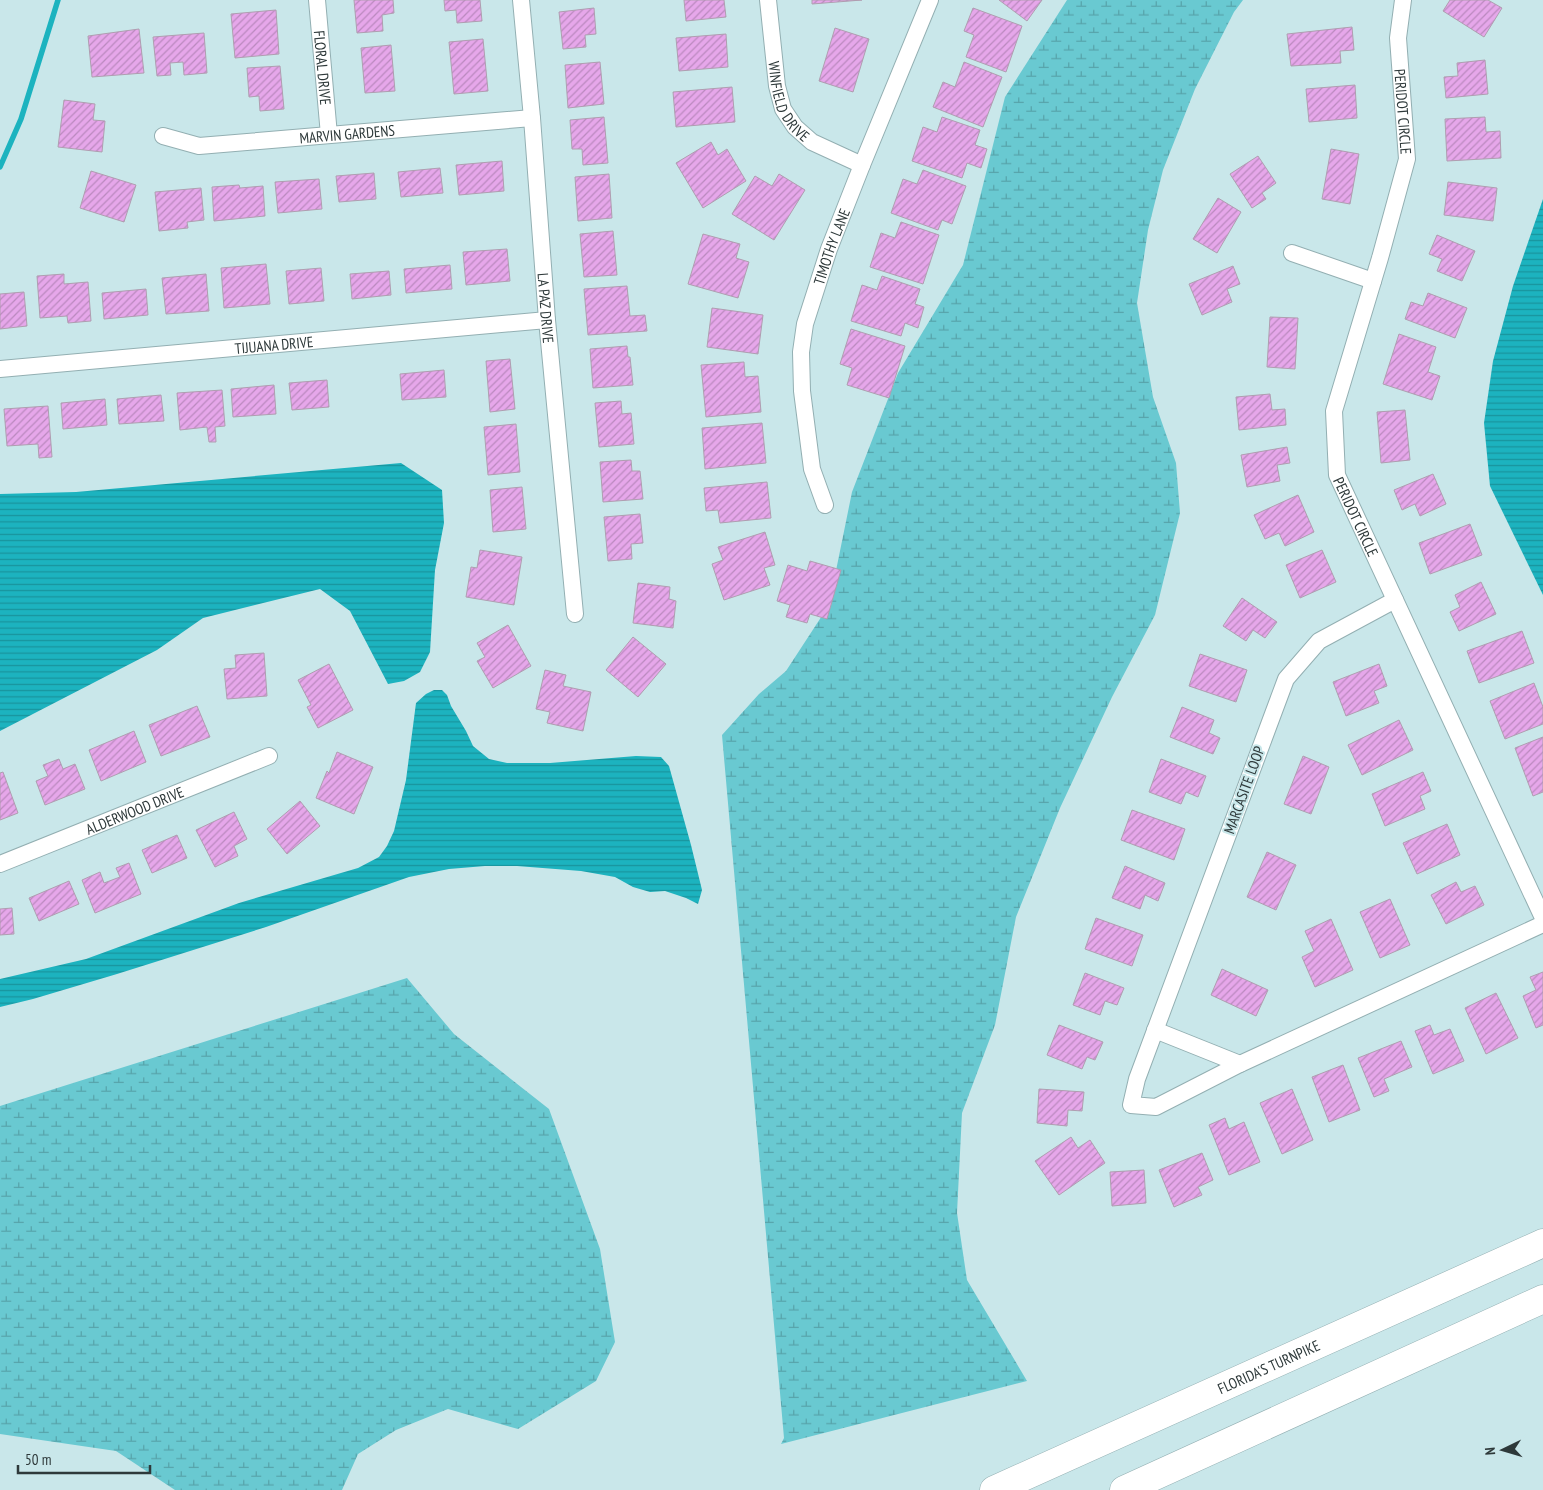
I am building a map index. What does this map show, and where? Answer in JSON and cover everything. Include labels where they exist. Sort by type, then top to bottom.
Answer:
[{"type":"highway","name":"FLORIDA'S TURNPIKE","points":[[994,1490],[1543,1243]]},
{"type":"highway","points":[[1124,1490],[1543,1299]]},
{"type":"street","name":"FLORAL DRIVE","points":[[317,0],[329,135]]},
{"type":"street","name":"LA PAZ DRIVE","points":[[522,0],[547,320],[575,614]]},
{"type":"street","name":"WINFIELD DRIVE","points":[[768,0],[777,86],[783,109],[795,127],[812,142],[862,165]]},
{"type":"street","name":"TIMOTHY LANE","points":[[824,505],[812,469],[802,391],[801,352],[804,324],[862,165],[930,0]]},
{"type":"street","name":"PERIDOT CIRCLE","points":[[1403,0],[1398,38],[1408,158],[1334,410],[1337,475],[1543,918]]},
{"type":"street","name":"MARVIN GARDENS","points":[[163,136],[199,146],[532,118]]},
{"type":"street","points":[[1292,253],[1373,281]]},
{"type":"street","name":"TIJUANA DRIVE","points":[[0,369],[547,320]]},
{"type":"street","name":"MARCASITE LOOP","points":[[1395,600],[1319,641],[1286,679],[1137,1078],[1131,1105],[1156,1107],[1240,1064],[1543,924]]},
{"type":"street","name":"ALDERWOOD DRIVE","points":[[0,864],[269,756]]},
{"type":"street","points":[[1155,1030],[1240,1064]]},
{"type":"green space","points":[[1067,0],[1243,0],[1234,12],[1195,89],[1163,170],[1148,230],[1137,303],[1153,397],[1176,463],[1180,513],[1155,615],[1112,697],[1060,808],[1016,917],[995,1025],[962,1113],[957,1213],[967,1280],[1027,1381],[781,1444],[784,1438],[722,735],[759,694],[786,671],[829,605],[852,492],[898,373],[963,265],[1005,97]]},
{"type":"green space","points":[[407,978],[454,1034],[549,1109],[600,1249],[615,1342],[596,1381],[518,1429],[448,1409],[396,1430],[358,1454],[342,1490],[175,1490],[116,1451],[0,1434],[0,1106]]},
{"type":"shaded area","points":[[1543,199],[1543,595],[1490,486],[1484,423],[1493,361],[1513,286]]},
{"type":"shaded area","points":[[401,463],[442,490],[444,523],[435,570],[430,652],[420,672],[404,681],[388,684],[350,611],[320,589],[203,618],[157,650],[0,731],[0,494],[76,492]]},
{"type":"shaded area","points":[[434,690],[442,690],[447,695],[473,746],[489,759],[507,763],[550,763],[636,756],[661,757],[669,766],[691,845],[702,890],[698,904],[665,891],[650,892],[633,887],[615,877],[581,871],[517,866],[449,869],[409,877],[266,927],[117,974],[0,1007],[0,979],[86,959],[239,903],[358,868],[379,857],[394,831],[406,780],[416,703]]},
{"type":"building","points":[[354,0],[393,0],[394,13],[382,15],[383,31],[357,33]]},
{"type":"building","points":[[444,0],[480,0],[482,21],[457,23],[456,10],[445,11]]},
{"type":"building","points":[[684,0],[724,0],[726,17],[686,21]]},
{"type":"building","points":[[812,0],[862,0],[812,4]]},
{"type":"building","points":[[999,0],[1042,0],[1027,21]]},
{"type":"building","points":[[1450,0],[1488,0],[1502,8],[1484,37],[1443,11]]},
{"type":"building","points":[[594,8],[596,34],[585,35],[586,47],[563,49],[559,12]]},
{"type":"building","points":[[973,8],[1022,26],[1006,72],[966,57],[974,35],[964,31]]},
{"type":"building","points":[[276,10],[279,54],[235,58],[231,14]]},
{"type":"building","points":[[1352,27],[1354,50],[1340,51],[1341,63],[1291,66],[1287,34]]},
{"type":"building","points":[[835,28],[869,39],[853,92],[819,81]]},
{"type":"building","points":[[139,29],[144,73],[92,77],[88,36]]},
{"type":"building","points":[[204,33],[207,73],[184,75],[183,62],[170,63],[171,75],[157,76],[153,37]]},
{"type":"building","points":[[726,34],[728,67],[679,71],[676,38]]},
{"type":"building","points":[[483,39],[488,91],[454,94],[449,42]]},
{"type":"building","points":[[391,45],[395,91],[365,93],[361,48]]},
{"type":"building","points":[[1485,60],[1488,94],[1446,98],[1444,77],[1458,76],[1457,63]]},
{"type":"building","points":[[600,62],[604,104],[568,108],[565,65]]},
{"type":"building","points":[[964,62],[1002,77],[983,127],[933,107],[943,82],[955,87]]},
{"type":"building","points":[[280,66],[284,109],[260,111],[259,96],[249,97],[247,68]]},
{"type":"building","points":[[1355,85],[1357,118],[1309,122],[1306,89]]},
{"type":"building","points":[[732,87],[735,122],[676,127],[673,92]]},
{"type":"building","points":[[64,100],[95,104],[93,120],[105,121],[102,152],[58,147]]},
{"type":"building","points":[[604,117],[608,163],[583,165],[582,149],[572,149],[570,120]]},
{"type":"building","points":[[942,117],[980,130],[975,145],[987,149],[981,168],[967,163],[962,178],[912,161],[923,127],[937,132]]},
{"type":"building","points":[[1485,117],[1486,132],[1500,131],[1501,158],[1447,161],[1445,119]]},
{"type":"building","points":[[711,142],[718,155],[727,149],[746,181],[703,208],[676,163]]},
{"type":"building","points":[[1331,149],[1359,154],[1350,204],[1322,199]]},
{"type":"building","points":[[1258,156],[1276,183],[1262,193],[1266,199],[1252,208],[1230,174]]},
{"type":"building","points":[[502,161],[504,191],[459,195],[456,165]]},
{"type":"building","points":[[440,168],[443,193],[401,197],[398,172]]},
{"type":"building","points":[[923,170],[966,186],[952,224],[942,220],[938,230],[891,213],[903,179],[917,184]]},
{"type":"building","points":[[91,171],[136,185],[124,222],[80,208]]},
{"type":"building","points":[[374,173],[376,199],[339,202],[336,176]]},
{"type":"building","points":[[609,174],[612,218],[578,221],[575,177]]},
{"type":"building","points":[[779,174],[805,190],[774,240],[732,214],[755,176],[772,186]]},
{"type":"building","points":[[319,179],[322,209],[278,213],[275,182]]},
{"type":"building","points":[[1448,182],[1497,188],[1493,221],[1444,215]]},
{"type":"building","points":[[239,185],[240,188],[263,186],[265,216],[214,221],[212,187]]},
{"type":"building","points":[[201,188],[204,220],[187,222],[188,228],[159,231],[155,192]]},
{"type":"building","points":[[1218,198],[1241,212],[1217,253],[1193,239]]},
{"type":"building","points":[[901,222],[939,235],[923,284],[870,267],[881,233],[895,238]]},
{"type":"building","points":[[613,231],[617,275],[584,277],[580,234]]},
{"type":"building","points":[[703,234],[740,244],[736,258],[749,262],[738,298],[688,284]]},
{"type":"building","points":[[1437,235],[1475,251],[1462,281],[1437,271],[1442,259],[1429,254]]},
{"type":"building","points":[[507,249],[510,281],[466,285],[463,252]]},
{"type":"building","points":[[266,264],[270,304],[224,308],[221,268]]},
{"type":"building","points":[[450,265],[452,289],[406,293],[404,269]]},
{"type":"building","points":[[1233,266],[1240,284],[1227,289],[1232,302],[1202,315],[1189,284]]},
{"type":"building","points":[[321,268],[324,301],[289,304],[286,271]]},
{"type":"building","points":[[389,271],[391,295],[352,299],[350,274]]},
{"type":"building","points":[[64,274],[64,284],[88,282],[91,321],[68,323],[67,316],[40,318],[37,276]]},
{"type":"building","points":[[206,274],[209,311],[166,314],[162,278]]},
{"type":"building","points":[[882,276],[920,289],[915,304],[924,307],[918,328],[905,323],[901,336],[851,321],[862,285],[877,290]]},
{"type":"building","points":[[627,286],[630,316],[645,315],[647,331],[588,335],[584,289]]},
{"type":"building","points":[[146,289],[148,315],[104,319],[102,293]]},
{"type":"building","points":[[24,292],[27,326],[0,329],[0,294]]},
{"type":"building","points":[[1428,293],[1467,308],[1455,338],[1405,319],[1411,302],[1423,306]]},
{"type":"building","points":[[712,308],[763,315],[758,354],[707,347]]},
{"type":"building","points":[[1270,317],[1298,318],[1295,369],[1267,367]]},
{"type":"building","points":[[851,329],[905,346],[889,398],[847,385],[852,368],[840,364]]},
{"type":"building","points":[[1399,334],[1436,347],[1428,372],[1440,376],[1432,400],[1383,384]]},
{"type":"building","points":[[627,346],[633,385],[593,388],[590,349]]},
{"type":"building","points":[[510,359],[515,409],[490,412],[486,361]]},
{"type":"building","points":[[744,362],[745,377],[758,376],[761,412],[706,417],[701,365]]},
{"type":"building","points":[[444,370],[446,397],[402,400],[400,374]]},
{"type":"building","points":[[327,380],[329,407],[292,410],[289,383]]},
{"type":"building","points":[[274,385],[276,414],[233,417],[231,389]]},
{"type":"building","points":[[222,390],[225,426],[215,427],[216,442],[209,442],[207,427],[180,430],[177,393]]},
{"type":"building","points":[[1270,394],[1272,410],[1285,409],[1286,425],[1239,430],[1236,397]]},
{"type":"building","points":[[161,395],[164,421],[119,424],[117,399]]},
{"type":"building","points":[[105,399],[107,425],[63,429],[61,403]]},
{"type":"building","points":[[621,401],[622,414],[631,413],[634,444],[599,447],[595,403]]},
{"type":"building","points":[[48,406],[52,457],[39,458],[38,444],[7,446],[4,409]]},
{"type":"building","points":[[1405,410],[1410,460],[1381,463],[1377,412]]},
{"type":"building","points":[[762,423],[766,463],[705,469],[702,428]]},
{"type":"building","points":[[516,424],[520,472],[488,475],[484,427]]},
{"type":"building","points":[[1287,447],[1290,463],[1277,465],[1280,481],[1247,487],[1241,455]]},
{"type":"building","points":[[631,460],[632,471],[640,471],[643,499],[603,502],[600,462]]},
{"type":"building","points":[[1433,474],[1446,504],[1420,516],[1415,504],[1402,510],[1394,490]]},
{"type":"building","points":[[767,482],[771,518],[720,523],[718,510],[706,511],[704,488]]},
{"type":"building","points":[[522,487],[526,529],[493,532],[490,490]]},
{"type":"building","points":[[1298,495],[1314,532],[1285,546],[1279,533],[1265,539],[1254,515]]},
{"type":"building","points":[[640,514],[643,543],[631,544],[632,559],[608,561],[604,517]]},
{"type":"building","points":[[1470,524],[1482,555],[1430,574],[1419,543]]},
{"type":"building","points":[[765,532],[775,565],[764,568],[770,585],[724,600],[712,564],[723,560],[718,547]]},
{"type":"building","points":[[480,550],[522,557],[514,605],[466,597],[471,567],[477,568]]},
{"type":"building","points":[[1322,550],[1336,582],[1300,598],[1286,565]]},
{"type":"building","points":[[810,561],[841,570],[827,619],[810,614],[807,623],[786,617],[790,605],[777,601],[788,565],[807,571]]},
{"type":"building","points":[[1481,582],[1496,614],[1459,631],[1450,612],[1460,607],[1455,595]]},
{"type":"building","points":[[638,583],[670,587],[669,599],[676,601],[673,628],[633,623]]},
{"type":"building","points":[[1242,598],[1277,622],[1265,638],[1253,630],[1246,641],[1223,626]]},
{"type":"building","points":[[508,625],[531,666],[493,688],[477,661],[485,657],[477,643]]},
{"type":"building","points":[[1522,631],[1534,663],[1479,683],[1467,651]]},
{"type":"building","points":[[633,637],[666,664],[638,697],[606,670]]},
{"type":"building","points":[[264,653],[267,696],[227,699],[224,669],[236,668],[235,655]]},
{"type":"building","points":[[1200,654],[1247,670],[1236,702],[1189,686]]},
{"type":"building","points":[[329,664],[353,710],[318,728],[307,707],[311,705],[298,680]]},
{"type":"building","points":[[1379,664],[1387,686],[1374,691],[1379,703],[1346,716],[1333,682]]},
{"type":"building","points":[[545,670],[566,675],[563,686],[591,692],[583,731],[547,723],[550,712],[536,709]]},
{"type":"building","points":[[1534,683],[1543,707],[1543,724],[1505,739],[1490,701]]},
{"type":"building","points":[[197,706],[210,737],[161,756],[149,725]]},
{"type":"building","points":[[1182,707],[1214,720],[1209,733],[1220,738],[1213,754],[1170,737]]},
{"type":"building","points":[[1399,720],[1413,750],[1362,775],[1348,745]]},
{"type":"building","points":[[134,731],[146,762],[101,781],[89,750]]},
{"type":"building","points":[[1543,737],[1543,792],[1533,796],[1515,748]]},
{"type":"building","points":[[337,752],[373,767],[354,814],[316,798]]},
{"type":"building","points":[[1303,756],[1329,767],[1311,814],[1284,804]]},
{"type":"building","points":[[59,759],[63,769],[75,764],[85,789],[45,805],[36,781],[48,776],[43,765]]},
{"type":"building","points":[[1161,759],[1206,776],[1198,797],[1186,792],[1181,804],[1149,792]]},
{"type":"building","points":[[3,772],[18,813],[0,820],[0,773]]},
{"type":"building","points":[[1423,772],[1431,791],[1420,796],[1425,809],[1385,826],[1372,794]]},
{"type":"building","points":[[300,801],[320,826],[287,854],[267,829]]},
{"type":"building","points":[[1132,810],[1185,829],[1174,860],[1121,840]]},
{"type":"building","points":[[234,812],[247,839],[234,846],[238,856],[215,867],[196,830]]},
{"type":"building","points":[[1447,824],[1460,855],[1417,874],[1403,843]]},
{"type":"building","points":[[177,835],[187,858],[152,873],[142,850]]},
{"type":"building","points":[[1267,852],[1296,865],[1276,910],[1247,897]]},
{"type":"building","points":[[129,863],[141,894],[95,913],[82,880],[100,872],[104,883],[120,877],[116,868]]},
{"type":"building","points":[[1125,866],[1165,883],[1158,901],[1145,895],[1140,909],[1112,898]]},
{"type":"building","points":[[69,881],[79,904],[39,921],[29,898]]},
{"type":"building","points":[[1456,882],[1461,892],[1475,886],[1484,905],[1446,924],[1431,895]]},
{"type":"building","points":[[1390,899],[1410,945],[1380,958],[1360,912]]},
{"type":"building","points":[[12,908],[14,934],[0,935],[0,909]]},
{"type":"building","points":[[1096,918],[1143,935],[1132,966],[1085,949]]},
{"type":"building","points":[[1331,919],[1353,970],[1315,987],[1302,957],[1314,951],[1305,931]]},
{"type":"building","points":[[1222,969],[1268,990],[1256,1016],[1211,995]]},
{"type":"building","points":[[1543,972],[1543,1025],[1536,1028],[1523,996],[1536,990],[1530,977]]},
{"type":"building","points":[[1085,973],[1124,988],[1117,1005],[1105,1001],[1100,1015],[1073,1005]]},
{"type":"building","points":[[1496,993],[1518,1038],[1486,1054],[1465,1008]]},
{"type":"building","points":[[1059,1025],[1103,1042],[1095,1060],[1087,1057],[1082,1069],[1047,1055]]},
{"type":"building","points":[[1430,1025],[1434,1035],[1450,1029],[1464,1061],[1433,1074],[1415,1031]]},
{"type":"building","points":[[1401,1041],[1412,1067],[1384,1079],[1389,1091],[1374,1097],[1358,1058]]},
{"type":"building","points":[[1343,1065],[1360,1110],[1329,1122],[1312,1077]]},
{"type":"building","points":[[1039,1089],[1084,1092],[1082,1111],[1068,1110],[1067,1126],[1037,1123]]},
{"type":"building","points":[[1292,1089],[1313,1140],[1282,1154],[1260,1103]]},
{"type":"building","points":[[1225,1118],[1229,1129],[1244,1122],[1260,1162],[1229,1175],[1209,1125]]},
{"type":"building","points":[[1071,1137],[1078,1148],[1090,1140],[1105,1163],[1059,1195],[1035,1161]]},
{"type":"building","points":[[1202,1153],[1213,1180],[1198,1187],[1202,1195],[1174,1207],[1159,1170]]},
{"type":"building","points":[[1144,1170],[1146,1203],[1112,1206],[1110,1172]]},
{"type":"waterway","points":[[0,167],[21,119],[58,0]]}]
